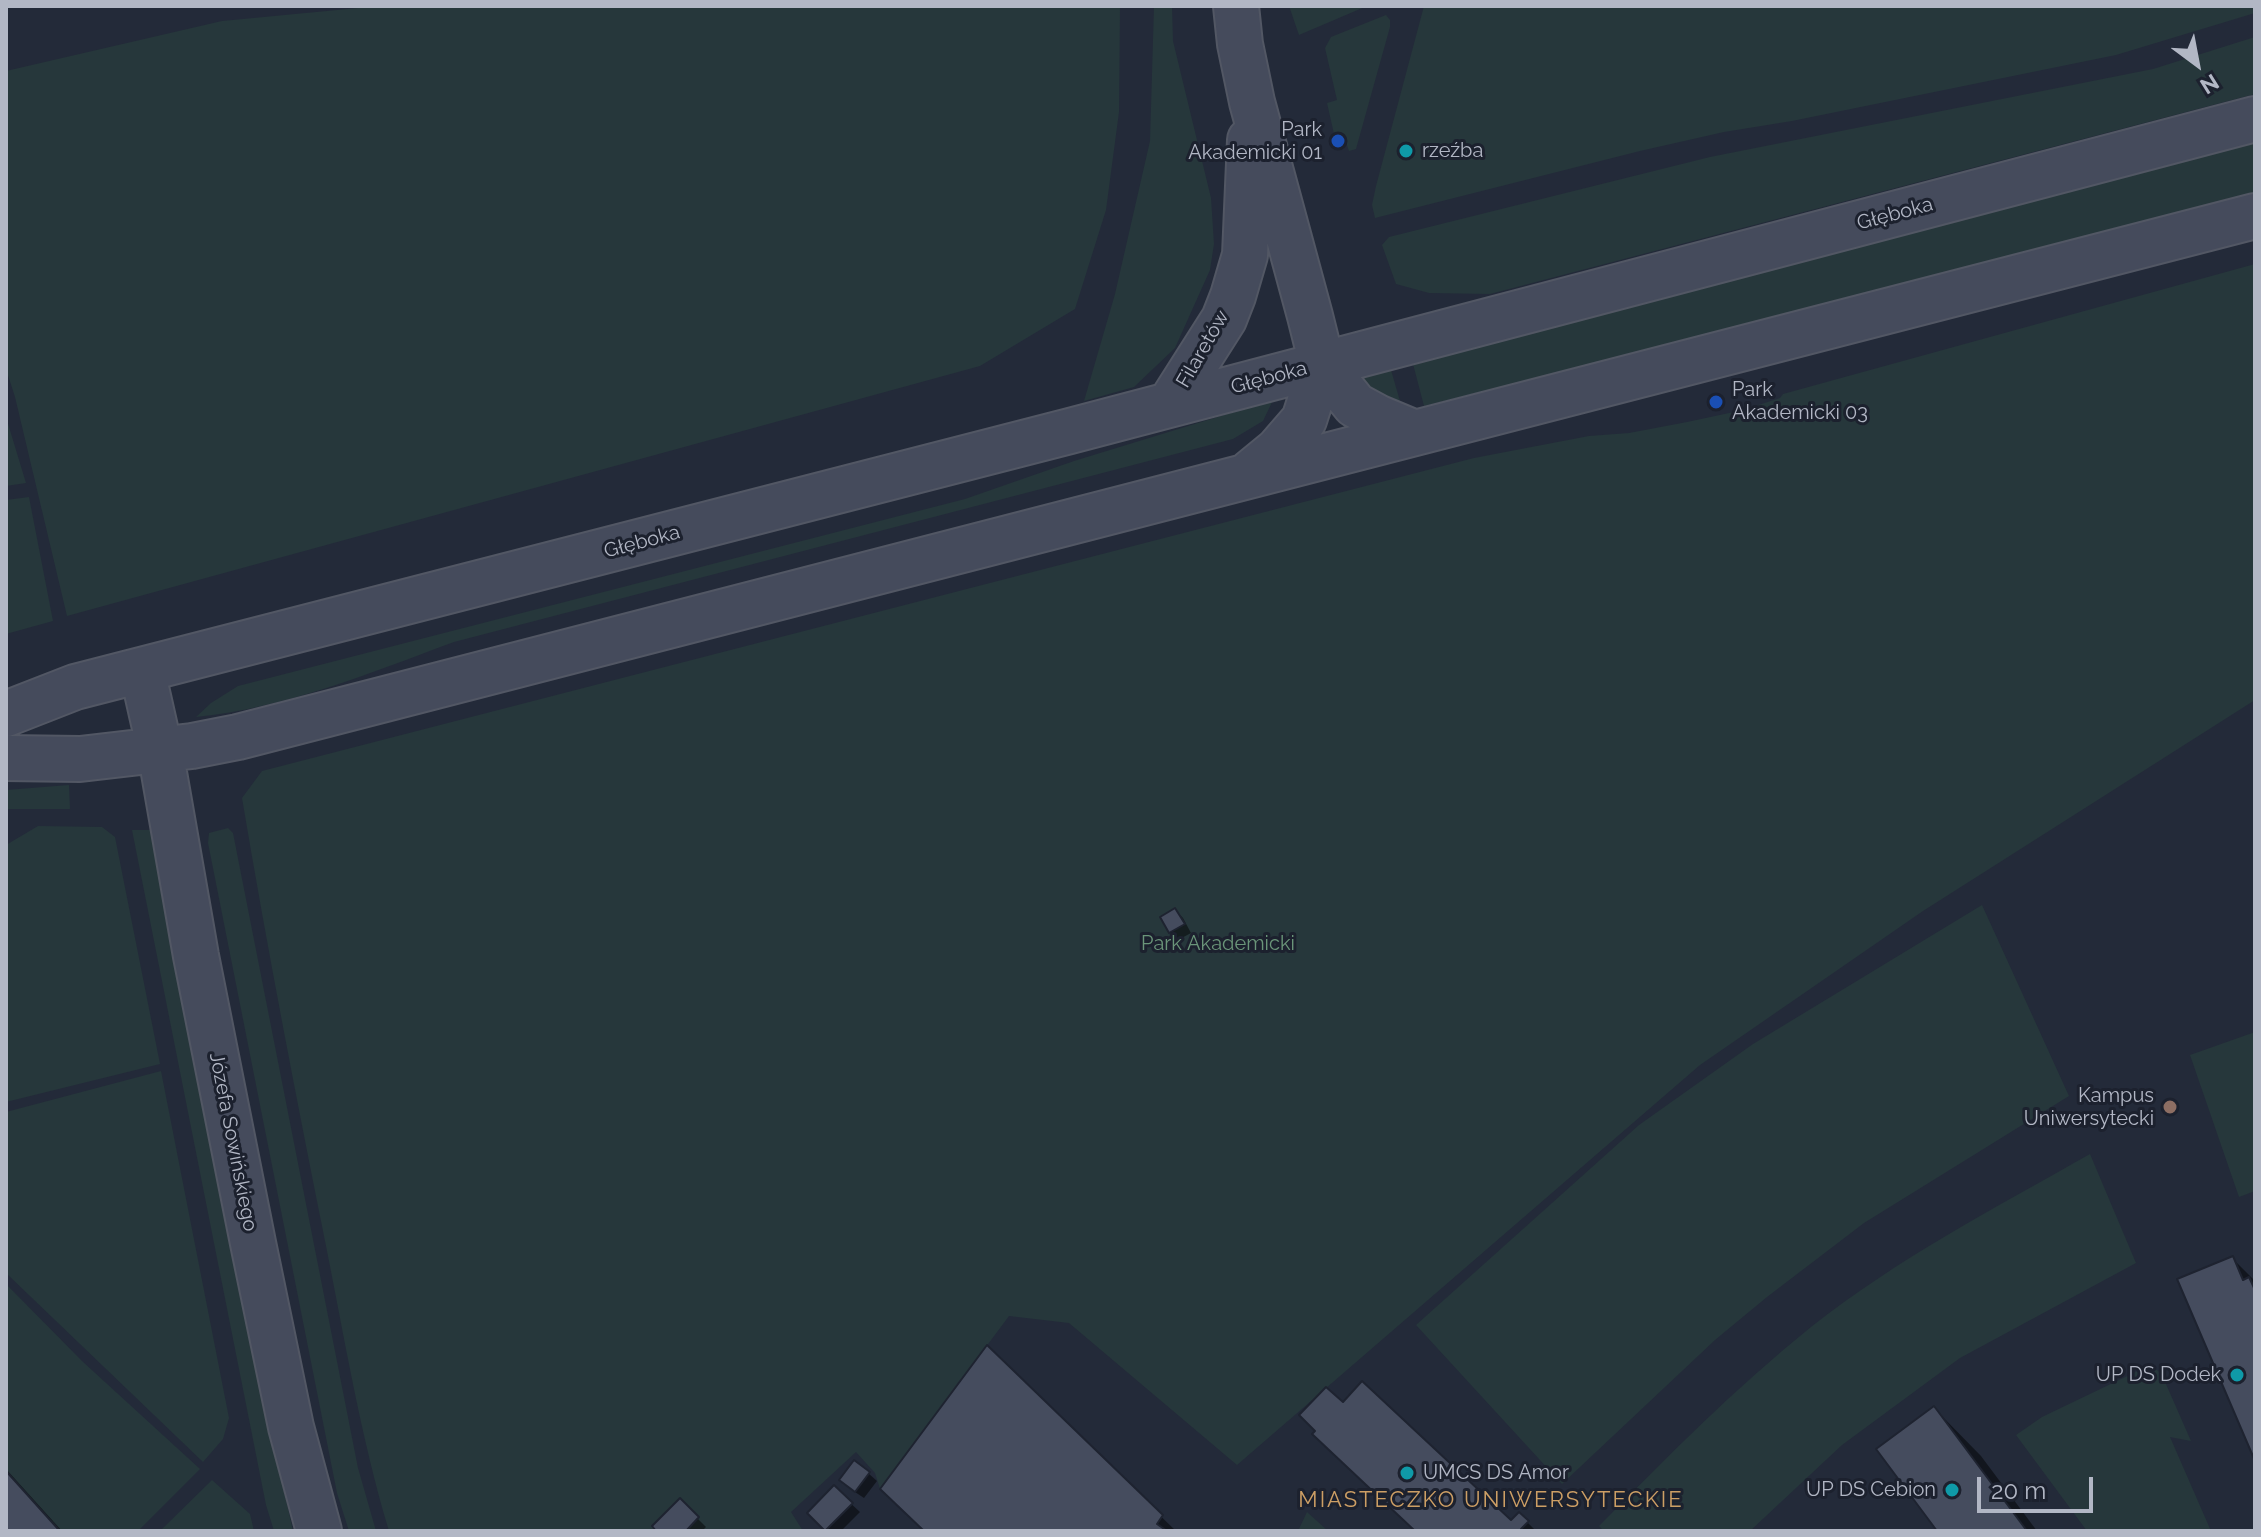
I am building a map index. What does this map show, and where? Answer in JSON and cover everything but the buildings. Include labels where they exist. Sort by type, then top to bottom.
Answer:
[{"type":"main road","name":"Filaretów","points":[[1236,6],[1252,102],[1322,364],[1355,405],[1415,433]]},
{"type":"main road","name":"Filaretów","points":[[1170,404],[1224,319],[1245,255],[1252,102]]},
{"type":"main road","name":"Głęboka","points":[[6,714],[75,687],[535,570],[2255,119]]},
{"type":"main road","points":[[6,758],[80,759],[192,746],[253,733],[2255,216]]},
{"type":"main road","points":[[1245,477],[1278,450],[1304,420],[1322,364]]},
{"type":"main road","points":[[142,670],[160,750]]},
{"type":"main road","name":"Józefa Sowińskiego","points":[[160,750],[196,956],[253,1243],[291,1427],[319,1531]]},
{"type":"green space","points":[[379,6],[1120,6],[1119,112],[1106,210],[1075,309],[980,366],[67,616],[6,369],[6,71],[222,21]]},
{"type":"green space","points":[[1154,6],[1172,6],[1173,41],[1211,198],[1214,244],[1210,270],[1175,348],[1134,387],[1084,401],[1115,294],[1150,141]]},
{"type":"green space","points":[[1289,6],[1367,6],[1299,35]]},
{"type":"green space","points":[[1424,6],[2255,6],[2255,13],[2116,55],[1724,132],[1375,218],[1372,205],[1376,186]]},
{"type":"green space","points":[[1386,15],[1390,27],[1356,149],[1349,151],[1343,133],[1334,134],[1327,103],[1337,100],[1325,48],[1331,37]]},
{"type":"green space","points":[[2255,37],[2255,94],[1490,294],[1429,293],[1396,284],[1382,245],[1389,237],[1710,157],[2153,69]]},
{"type":"green space","points":[[2255,143],[2255,192],[1424,406],[1413,364]]},
{"type":"green space","name":"Park Akademicki","points":[[2255,264],[2255,700],[1923,911],[1700,1065],[1237,1465],[1069,1323],[1009,1316],[880,1489],[875,1473],[856,1452],[791,1512],[803,1531],[389,1531],[370,1461],[347,1353],[242,798],[262,771],[1474,458],[1589,436],[1629,433],[1743,410],[1780,398],[1783,394]]},
{"type":"green space","points":[[1391,370],[1402,408],[1353,380]]},
{"type":"green space","points":[[1273,400],[1263,421],[1233,439],[454,642],[359,677],[262,706],[196,717],[238,686],[965,499],[1074,461]]},
{"type":"green space","points":[[6,417],[26,483],[6,486]]},
{"type":"green space","points":[[29,497],[53,621],[6,634],[6,500]]},
{"type":"green space","points":[[69,785],[70,809],[6,809],[6,790]]},
{"type":"green space","points":[[38,826],[102,827],[115,837],[160,1064],[6,1102],[6,845]]},
{"type":"green space","points":[[228,828],[233,833],[358,1468],[376,1531],[349,1531],[337,1493],[208,843],[209,833]]},
{"type":"green space","points":[[132,830],[151,830],[293,1531],[274,1531],[266,1505]]},
{"type":"green space","points":[[1982,905],[2069,1096],[1864,1223],[1767,1297],[1715,1340],[1562,1484],[1416,1325],[1639,1125],[1753,1044]]},
{"type":"green space","points":[[2255,1032],[2255,1191],[2239,1197],[2190,1055]]},
{"type":"green space","points":[[161,1071],[229,1418],[223,1439],[203,1462],[6,1273],[6,1112]]},
{"type":"green space","points":[[2090,1154],[2136,1263],[1960,1358],[1842,1445],[1750,1531],[1604,1531],[1599,1526],[1728,1399],[1811,1327],[1912,1257]]},
{"type":"green space","points":[[6,1284],[82,1361],[200,1469],[138,1531],[59,1531],[6,1471]]},
{"type":"green space","points":[[2144,1368],[2157,1370],[2162,1375],[2191,1441],[2170,1437],[2211,1531],[2087,1531],[2016,1435],[2042,1417]]},
{"type":"green space","points":[[212,1480],[250,1514],[254,1531],[160,1531]]},
{"type":"green space","points":[[1307,1512],[1328,1531],[1298,1531]]},
{"type":"place","name":"Park Akademicki 01","points":[[1338,141]]},
{"type":"place","name":"rzeźba","points":[[1406,151]]},
{"type":"place","name":"Park Akademicki 03","points":[[1716,402]]},
{"type":"place","name":"Kampus Uniwersytecki","points":[[2170,1107]]},
{"type":"place","name":"UP DS Dodek","points":[[2237,1375]]},
{"type":"place","name":"UMCS DS Amor","points":[[1407,1473]]},
{"type":"place","name":"UP DS Cebion","points":[[1952,1490]]},
{"type":"district","name":"MIASTECZKO UNIWERSYTECKIE","points":[[1491,1500]]}]
